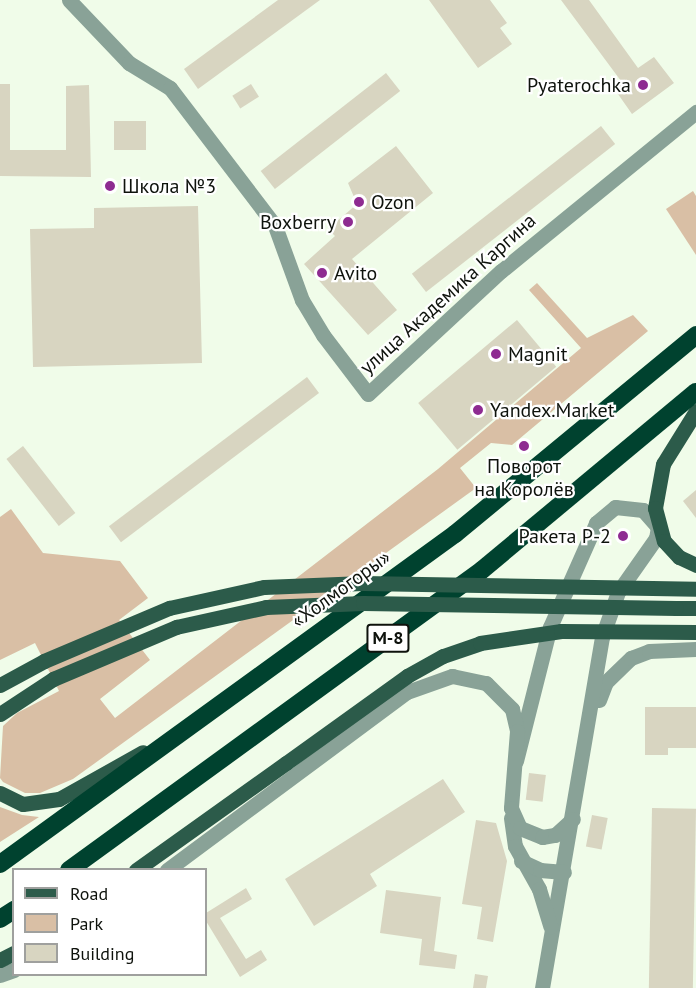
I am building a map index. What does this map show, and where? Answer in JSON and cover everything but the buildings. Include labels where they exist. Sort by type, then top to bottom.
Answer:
[{"type":"highway","name":"«Холмогоры»","points":[[0,864],[455,534],[696,335]]},
{"type":"highway","name":"М-8","points":[[72,868],[482,570],[696,392]]},
{"type":"main road","points":[[696,411],[670,448],[660,471],[655,500],[658,527],[672,550],[696,566]]},
{"type":"main road","points":[[0,685],[44,661],[169,608],[264,587],[363,583],[696,589]]},
{"type":"main road","points":[[0,714],[53,679],[176,627],[266,607],[363,603],[696,608]]},
{"type":"main road","points":[[139,868],[407,676],[443,656],[480,643],[561,631],[696,632]]},
{"type":"main road","points":[[0,793],[23,804],[59,799],[215,708]]},
{"type":"street","name":"улица Академика Каргина","points":[[69,0],[129,63],[170,88],[274,226],[302,300],[323,335],[368,394],[501,271],[696,112]]},
{"type":"street","points":[[516,761],[550,627],[600,516],[615,507],[634,507],[651,516],[658,527],[652,548],[618,592],[607,620],[542,988]]},
{"type":"street","points":[[591,716],[606,682],[632,658],[649,651],[696,649]]},
{"type":"street","points":[[170,868],[387,706],[438,679],[476,679],[507,700],[516,722],[516,761],[511,808],[512,830],[521,861],[546,906],[550,944]]},
{"type":"street","points":[[511,808],[520,828],[542,837],[555,835],[573,819]]},
{"type":"street","points":[[521,861],[540,870],[564,872]]},
{"type":"green space","points":[[693,191],[696,196],[696,255],[666,209]]},
{"type":"green space","points":[[537,283],[587,338],[633,315],[648,331],[512,445],[491,443],[460,468],[476,488],[73,779],[40,793],[25,793],[3,782],[0,778],[3,726],[17,713],[59,691],[35,643],[0,660],[0,517],[11,509],[43,553],[120,561],[148,598],[119,620],[150,660],[100,699],[115,718],[438,469],[581,348],[529,290]]},
{"type":"green space","points":[[0,807],[22,815],[39,817],[0,842]]},
{"type":"place","name":"Pyaterochka","points":[[643,85]]},
{"type":"place","name":"Школа №3","points":[[110,186]]},
{"type":"place","name":"Ozon","points":[[359,202]]},
{"type":"place","name":"Boxberry","points":[[348,222]]},
{"type":"place","name":"Avito","points":[[322,273]]},
{"type":"place","name":"Magnit","points":[[496,354]]},
{"type":"place","name":"Yandex.Market","points":[[478,410]]},
{"type":"place","name":"Поворот на Королёв","points":[[524,446]]},
{"type":"place","name":"Ракета Р-2","points":[[623,536]]}]
